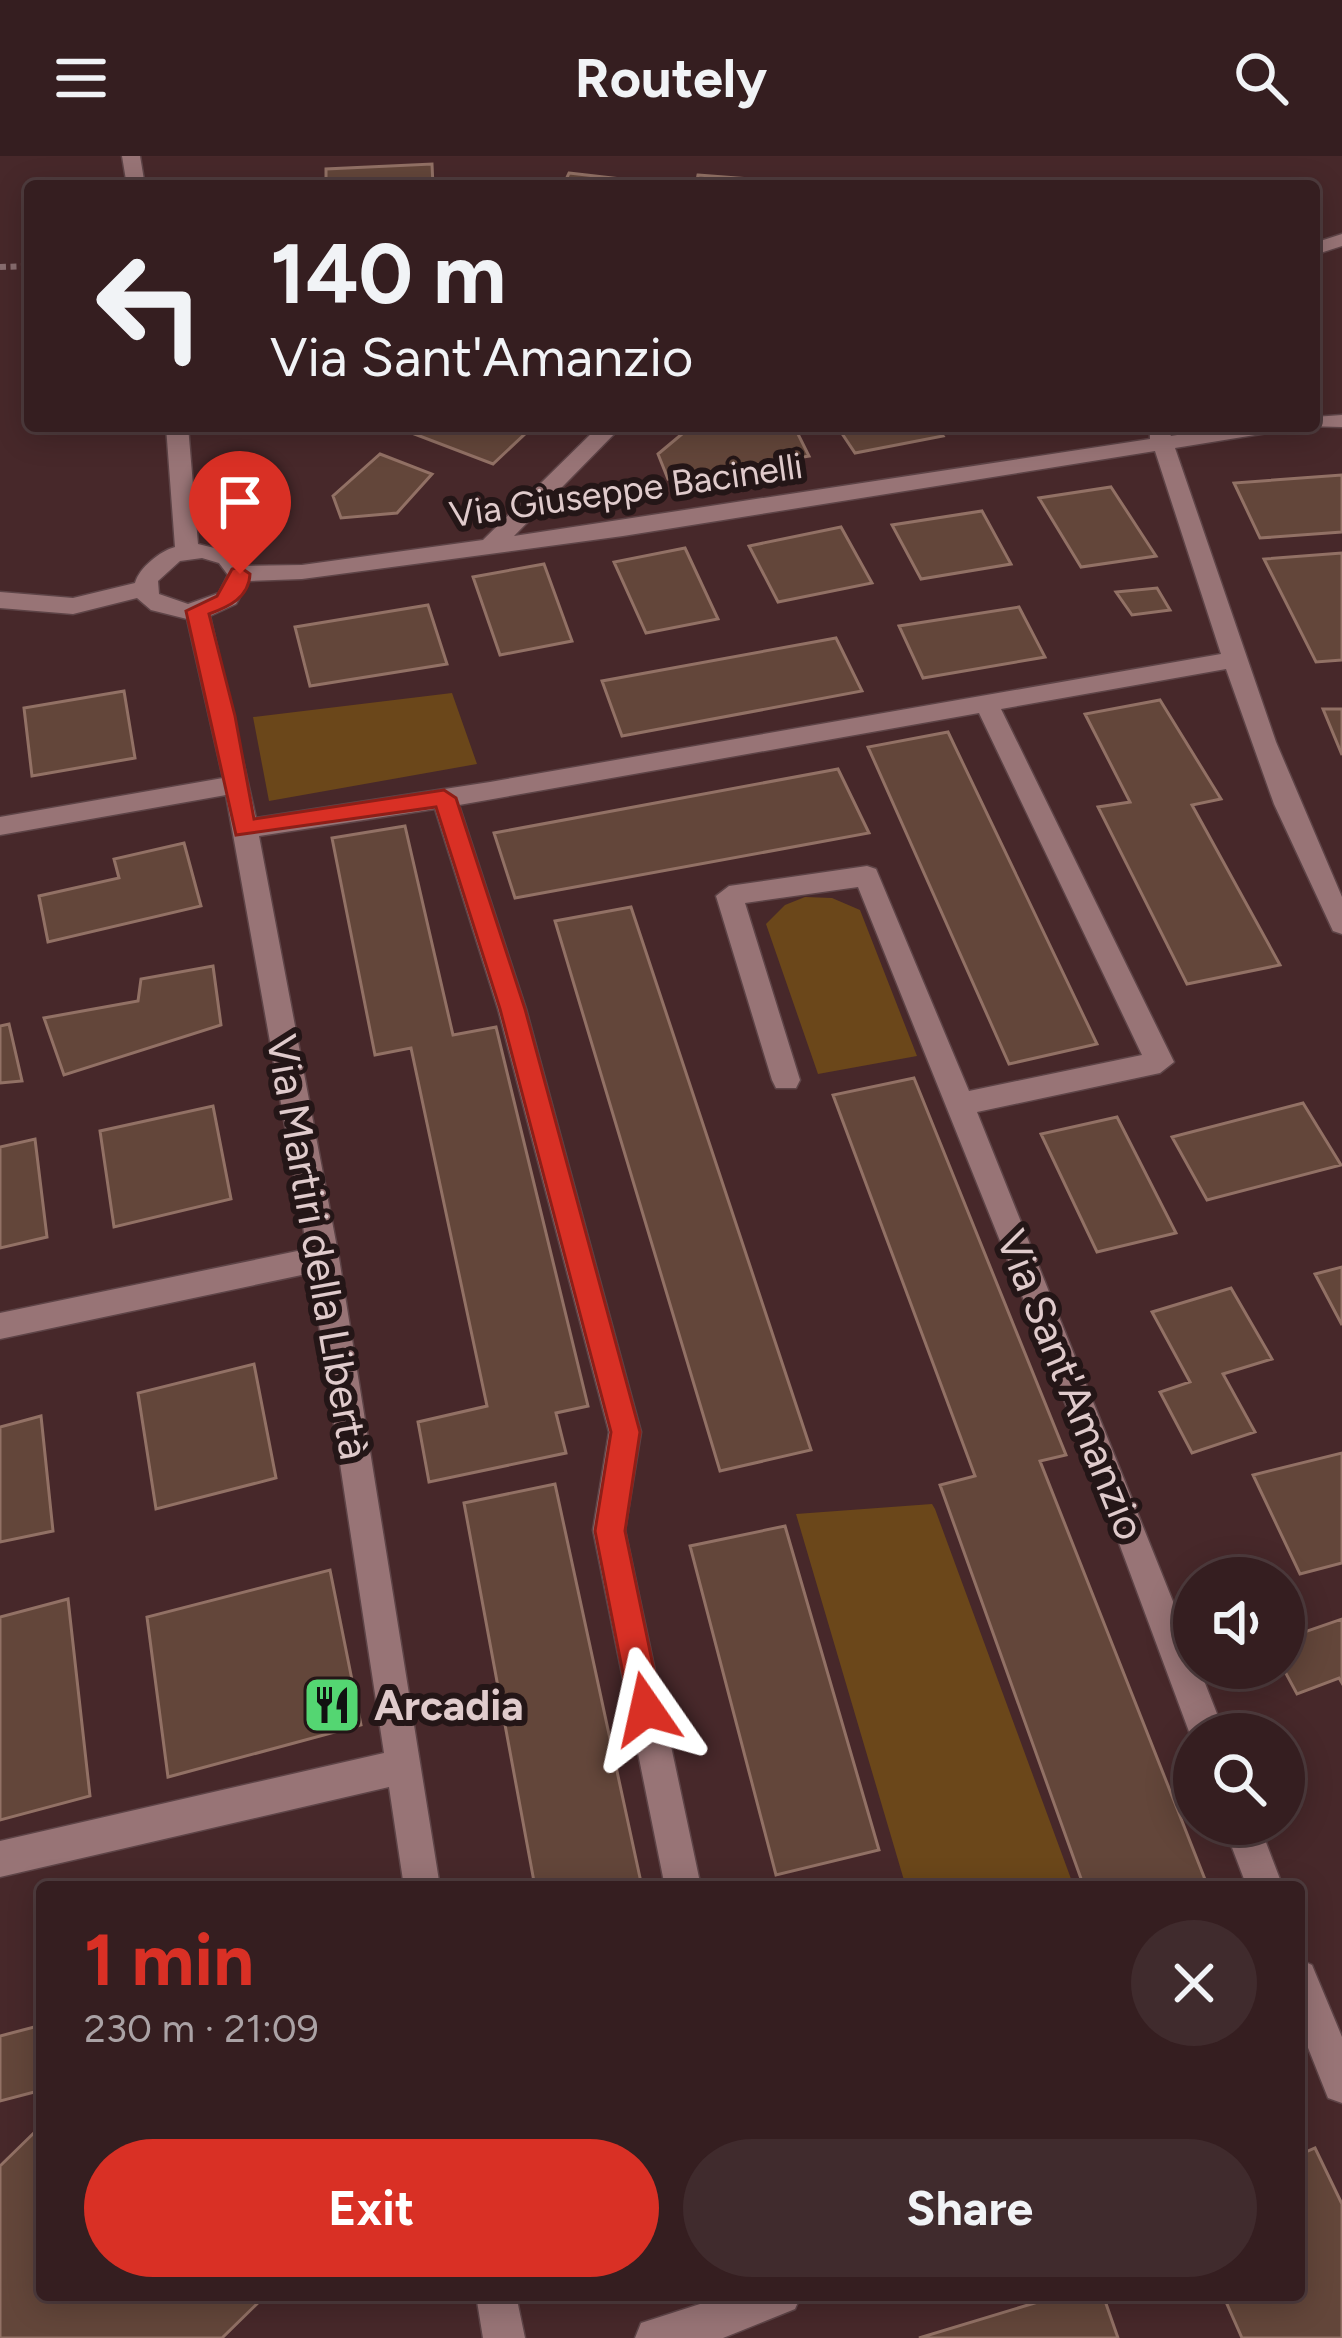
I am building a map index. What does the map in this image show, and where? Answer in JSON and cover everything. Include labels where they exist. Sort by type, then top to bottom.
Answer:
[{"type":"street","points":[[178,432],[188,552]]},
{"type":"street","points":[[489,548],[605,432]]},
{"type":"street","name":"Via Giuseppe Bacinelli","points":[[240,574],[302,572],[489,548],[1206,432]]},
{"type":"street","points":[[1160,436],[1232,660],[1330,876],[1342,924]]},
{"type":"street","points":[[188,552],[216,553],[236,565],[240,574],[225,601],[197,611],[157,604],[145,588],[146,579],[161,561],[188,552]]},
{"type":"street","points":[[0,600],[73,606],[145,588]]},
{"type":"street","name":"Via Martiri della Libertà","points":[[197,611],[224,716],[324,1258],[421,1881]]},
{"type":"street","points":[[244,829],[1232,660]]},
{"type":"street","points":[[957,1106],[1160,1063],[987,705]]},
{"type":"street","points":[[0,826],[235,785]]},
{"type":"street","points":[[444,798],[512,1009],[626,1432],[610,1531],[681,1881]]},
{"type":"street","name":"Via Sant'Amanzio","points":[[786,1081],[729,896],[867,876],[1106,1465],[1199,1713]]},
{"type":"street","points":[[0,1327],[324,1258]]},
{"type":"street","points":[[0,1859],[400,1767]]},
{"type":"street","points":[[1249,1845],[1263,1881]]},
{"type":"street","points":[[1305,1996],[1328,2063]]},
{"type":"street","points":[[497,2301],[504,2338]]},
{"type":"street","points":[[656,2338],[761,2301]]},
{"type":"shaded area","points":[[452,693],[477,764],[269,801],[253,717]]},
{"type":"shaded area","points":[[805,897],[832,898],[860,910],[917,1056],[818,1074],[766,924],[785,905]]},
{"type":"shaded area","points":[[932,1504],[1072,1881],[904,1881],[796,1514]]},
{"type":"building","points":[[432,164],[433,180],[326,180],[326,169]]},
{"type":"building","points":[[569,173],[630,180],[566,180]]},
{"type":"building","points":[[698,175],[752,179],[752,180],[697,180]]},
{"type":"building","points":[[409,432],[527,432],[493,464]]},
{"type":"building","points":[[684,432],[797,432],[809,456],[668,479],[658,454]]},
{"type":"building","points":[[841,432],[940,432],[943,436],[855,453]]},
{"type":"building","points":[[380,454],[432,474],[397,513],[341,518],[333,496]]},
{"type":"building","points":[[1342,475],[1342,532],[1260,538],[1234,483]]},
{"type":"building","points":[[1111,487],[1156,556],[1081,567],[1039,498]]},
{"type":"building","points":[[982,511],[1011,564],[921,579],[892,525]]},
{"type":"building","points":[[841,527],[872,583],[778,602],[749,546]]},
{"type":"building","points":[[685,548],[718,619],[646,633],[614,562]]},
{"type":"building","points":[[1342,553],[1342,660],[1316,662],[1264,559]]},
{"type":"building","points":[[544,564],[572,641],[500,655],[473,577]]},
{"type":"building","points":[[1157,588],[1170,610],[1132,615],[1116,592]]},
{"type":"building","points":[[428,605],[447,664],[310,686],[295,627]]},
{"type":"building","points":[[1019,607],[1045,657],[923,678],[899,626]]},
{"type":"building","points":[[836,638],[862,691],[622,736],[602,681]]},
{"type":"building","points":[[124,691],[135,758],[32,776],[24,708]]},
{"type":"building","points":[[1160,700],[1221,799],[1192,805],[1280,965],[1187,984],[1098,807],[1130,802],[1085,714]]},
{"type":"building","points":[[1323,709],[1342,709],[1342,755]]},
{"type":"building","points":[[948,732],[1097,1044],[1009,1064],[868,747]]},
{"type":"building","points":[[838,769],[869,833],[515,898],[494,833]]},
{"type":"building","points":[[405,826],[453,1035],[496,1027],[588,1406],[556,1413],[566,1453],[429,1482],[418,1422],[487,1406],[411,1048],[375,1055],[332,838]]},
{"type":"building","points":[[184,843],[201,906],[48,942],[39,896],[119,878],[114,859]]},
{"type":"building","points":[[631,907],[811,1450],[720,1471],[555,921]]},
{"type":"building","points":[[213,966],[221,1025],[64,1075],[44,1018],[138,1001],[141,979]]},
{"type":"building","points":[[9,1024],[22,1081],[0,1083],[0,1026]]},
{"type":"building","points":[[914,1078],[1066,1455],[1040,1461],[1173,1798],[1173,1845],[1191,1845],[1206,1881],[1082,1881],[940,1485],[975,1476],[833,1095]]},
{"type":"building","points":[[1303,1103],[1341,1165],[1207,1200],[1172,1137]]},
{"type":"building","points":[[213,1106],[231,1199],[114,1227],[100,1131]]},
{"type":"building","points":[[1117,1117],[1176,1233],[1097,1252],[1041,1134]]},
{"type":"building","points":[[35,1139],[47,1237],[0,1248],[0,1147]]},
{"type":"building","points":[[1342,1267],[1342,1325],[1315,1274]]},
{"type":"building","points":[[1231,1288],[1272,1359],[1223,1374],[1255,1432],[1192,1453],[1160,1392],[1190,1382],[1152,1312]]},
{"type":"building","points":[[254,1364],[276,1478],[156,1509],[138,1393]]},
{"type":"building","points":[[41,1416],[53,1531],[0,1542],[0,1427]]},
{"type":"building","points":[[1342,1453],[1342,1563],[1305,1573],[1305,1557],[1292,1557],[1253,1475]]},
{"type":"building","points":[[555,1484],[641,1881],[534,1881],[464,1503]]},
{"type":"building","points":[[785,1526],[879,1850],[776,1875],[690,1546]]},
{"type":"building","points":[[330,1570],[361,1725],[168,1777],[147,1617]]},
{"type":"building","points":[[68,1599],[90,1796],[0,1820],[0,1617]]},
{"type":"building","points":[[1342,1619],[1342,1683],[1339,1678],[1297,1694],[1294,1689],[1305,1689],[1305,1632]]},
{"type":"building","points":[[36,2027],[36,2092],[0,2101],[0,2036]]},
{"type":"building","points":[[36,2131],[36,2301],[260,2301],[222,2338],[0,2338],[0,2166]]},
{"type":"building","points":[[1315,2148],[1342,2204],[1342,2338],[1242,2338],[1226,2301],[1305,2301],[1305,2152]]},
{"type":"building","points":[[1041,2301],[1105,2301],[1118,2338],[919,2338]]},
{"type":"place","name":"Arcadia","points":[[332,1705]]},
{"type":"route","points":[[240,574],[225,601],[197,611],[224,716],[244,829],[444,798],[512,1009],[626,1432],[610,1531],[646,1709]]}]
